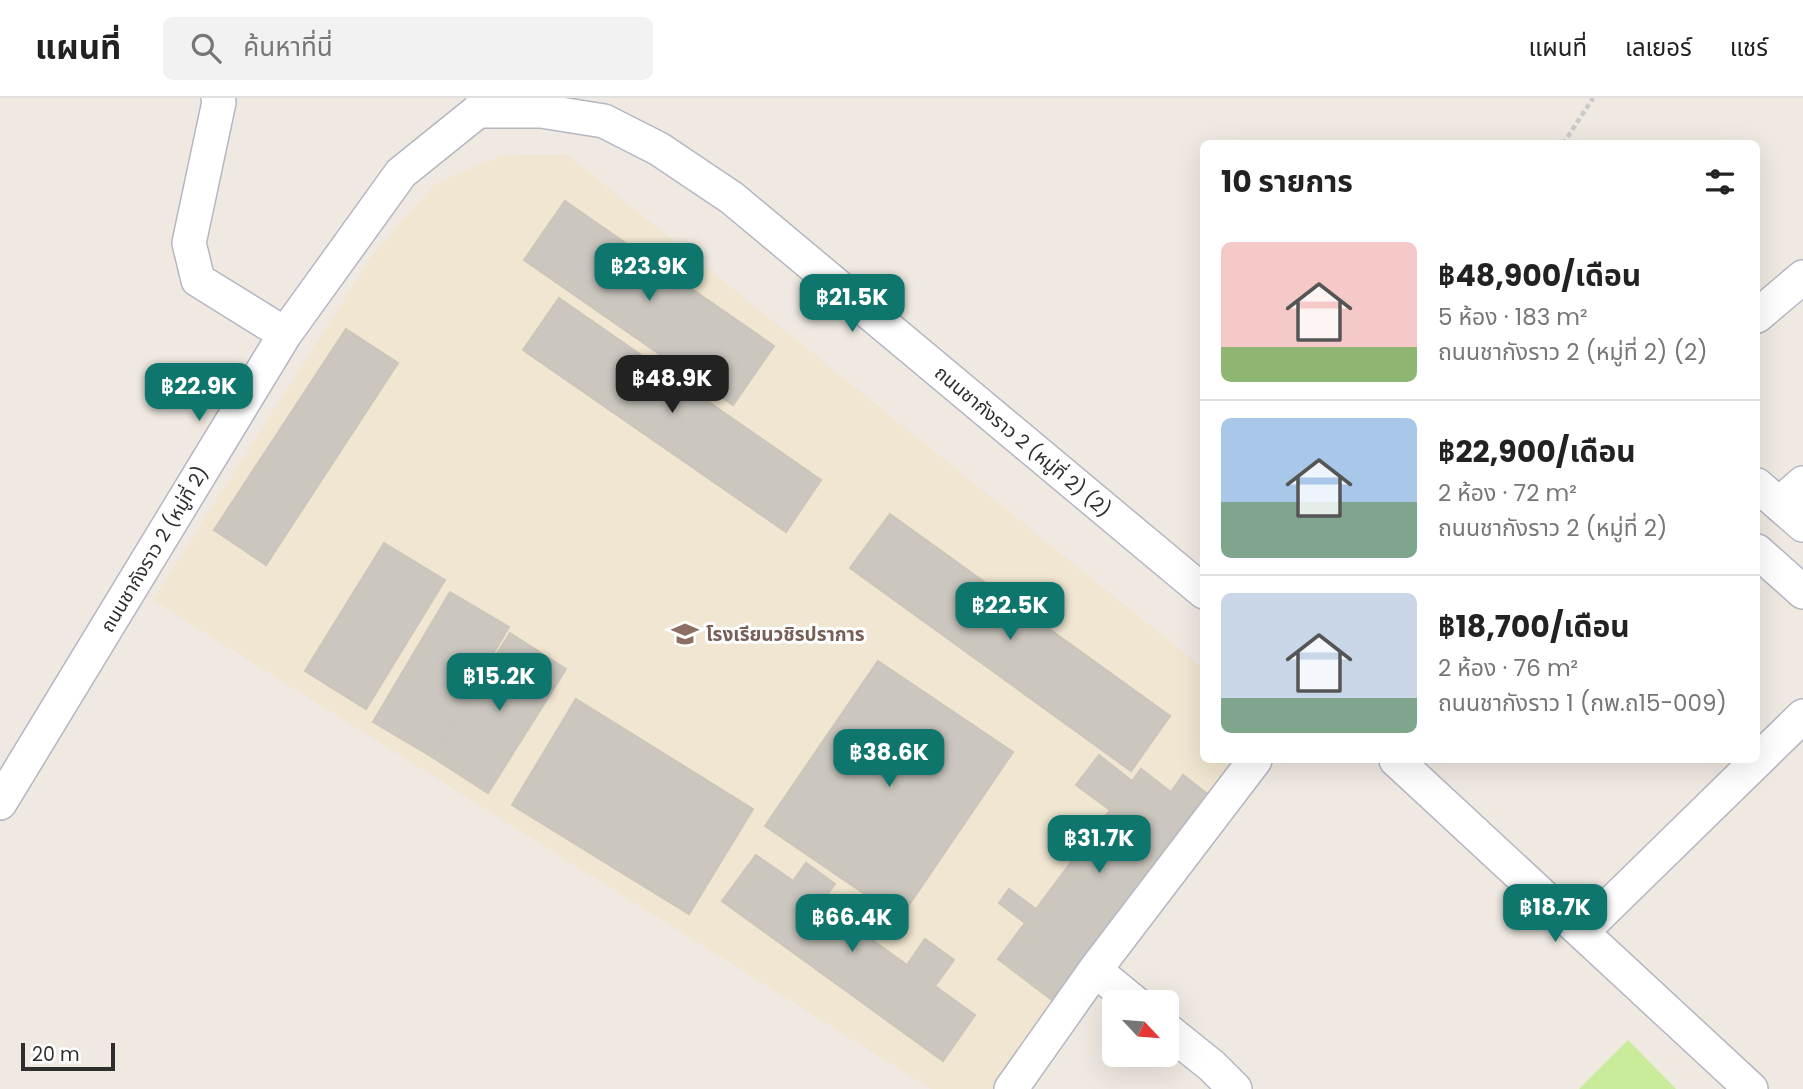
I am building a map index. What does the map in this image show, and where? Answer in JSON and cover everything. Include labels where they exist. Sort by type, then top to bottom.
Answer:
[{"type":"street","points":[[218,98],[189,243],[198,280],[285,334]]},
{"type":"street","name":"ถนนชากังราว 2 (หมู่ที่ 2)","points":[[0,803],[285,334],[401,173],[482,105]]},
{"type":"street","name":"ถนนชากังราว 2 (หมู่ที่ 2) (2)","points":[[482,105],[604,121],[659,149],[732,198],[1200,589]]},
{"type":"street","points":[[1760,313],[1803,277]]},
{"type":"street","points":[[1760,554],[1803,592]]},
{"type":"street","points":[[1760,758],[1803,716]]},
{"type":"street","points":[[1011,1089],[1095,970],[1253,763]]},
{"type":"street","points":[[1399,763],[1751,1089]]},
{"type":"street","points":[[1582,932],[1755,763]]},
{"type":"street","points":[[1095,970],[1119,990]]},
{"type":"street","points":[[1180,1040],[1235,1089]]},
{"type":"path","points":[[1566,140],[1593,98]]},
{"type":"shaded area","name":"โรงเรียนวชิรปราการ","points":[[566,154],[1200,666],[1200,763],[1244,763],[1011,1089],[931,1089],[153,600],[373,254],[436,183],[502,155]]},
{"type":"green space","points":[[1628,1040],[1676,1089],[1579,1089]]},
{"type":"building","points":[[565,201],[774,346],[733,405],[524,260]]},
{"type":"building","points":[[559,298],[821,480],[786,532],[523,350]]},
{"type":"building","points":[[346,329],[398,363],[266,565],[214,530]]},
{"type":"building","points":[[890,514],[1170,716],[1131,771],[850,568]]},
{"type":"building","points":[[384,543],[445,580],[366,709],[305,671]]},
{"type":"building","points":[[450,592],[509,627],[432,757],[373,722]]},
{"type":"building","points":[[510,633],[566,669],[488,793],[432,757]]},
{"type":"building","points":[[878,661],[1013,752],[900,918],[765,826]]},
{"type":"building","points":[[576,699],[753,809],[689,914],[512,805]]},
{"type":"building","points":[[1099,755],[1132,781],[1141,769],[1171,792],[1183,775],[1210,796],[1056,1003],[998,959],[1025,923],[999,903],[1009,889],[1036,909],[1110,810],[1076,785]]},
{"type":"building","points":[[756,855],[793,881],[806,863],[835,884],[821,903],[907,965],[925,939],[954,960],[935,986],[975,1015],[943,1061],[722,901]]},
{"type":"place","name":"โรงเรียนวชิรปราการ","points":[[685,634]]}]
